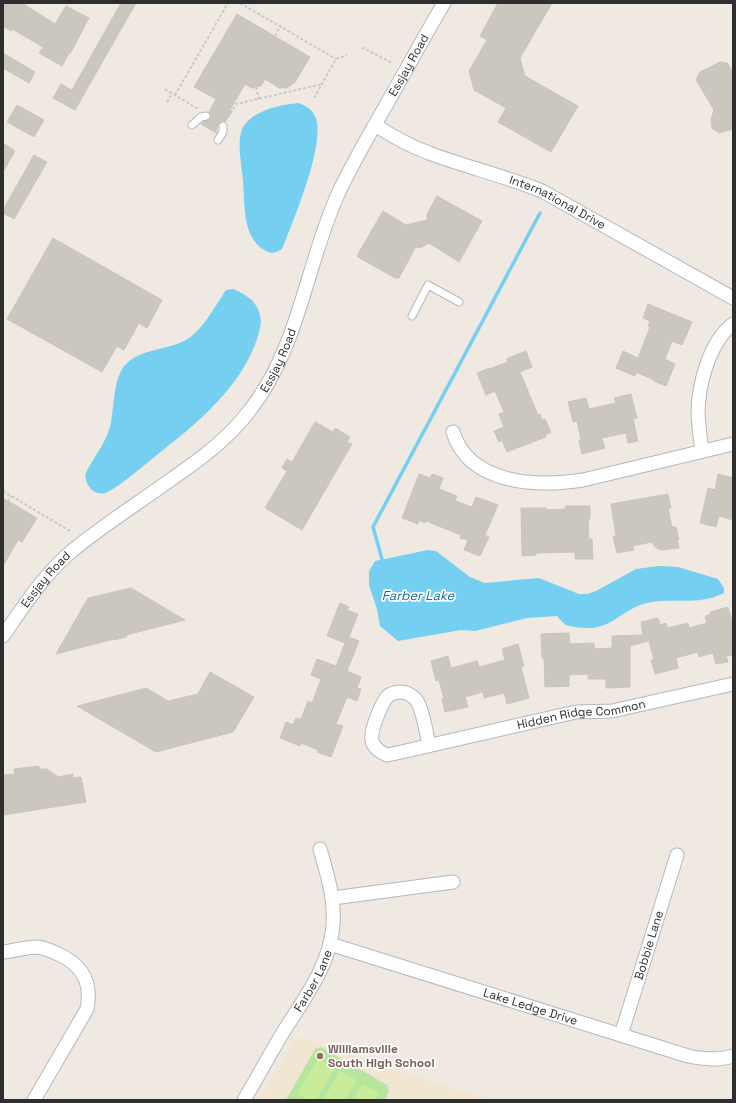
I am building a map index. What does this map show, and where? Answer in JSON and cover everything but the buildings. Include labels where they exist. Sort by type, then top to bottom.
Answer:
[{"type":"street","name":"Essjay Road","points":[[3,636],[37,588],[58,564],[72,551],[218,445],[236,428],[252,409],[266,388],[284,353],[322,234],[338,194],[444,3]]},
{"type":"street","name":"International Drive","points":[[375,125],[400,141],[428,153],[542,191],[733,298]]},
{"type":"street","points":[[702,451],[698,412],[704,374],[713,350],[720,338],[733,324]]},
{"type":"street","points":[[453,432],[462,451],[471,462],[481,468],[500,476],[540,484],[584,480],[733,444]]},
{"type":"street","name":"Hidden Ridge Common","points":[[429,746],[421,709],[416,700],[405,692],[396,692],[390,695],[384,701],[372,733],[372,740],[375,747],[387,755],[429,746],[577,712],[612,711],[733,684]]},
{"type":"street","name":"Farber Lane","points":[[244,1100],[306,996],[324,963],[330,944],[334,925],[333,898],[320,849]]},
{"type":"street","name":"Bobbie Lane","points":[[621,1035],[677,855]]},
{"type":"street","points":[[333,898],[453,882]]},
{"type":"street","name":"Lake Ledge Drive","points":[[330,944],[688,1056],[704,1059],[717,1059],[733,1056]]},
{"type":"street","points":[[3,952],[37,947],[50,950],[70,960],[79,968],[88,988],[89,999],[87,1009],[34,1100]]},
{"type":"lane","points":[[192,125],[204,113]]},
{"type":"lane","points":[[218,140],[223,132],[223,126]]},
{"type":"lane","points":[[412,316],[428,285],[459,302]]},
{"type":"path","points":[[167,102],[174,94],[228,3]]},
{"type":"path","points":[[240,3],[336,59]]},
{"type":"path","points":[[275,36],[281,26]]},
{"type":"path","points":[[362,49],[363,48],[392,63]]},
{"type":"path","points":[[314,98],[336,59],[347,55]]},
{"type":"path","points":[[228,118],[236,104],[322,84]]},
{"type":"path","points":[[256,87],[259,99]]},
{"type":"path","points":[[165,89],[204,113]]},
{"type":"path","points":[[3,491],[70,531]]},
{"type":"path","points":[[8,502],[11,496]]},
{"type":"shaded area","name":"Williamsville South High School","points":[[302,1037],[402,1072],[489,1100],[259,1100],[294,1040]]},
{"type":"green space","points":[[321,1047],[387,1085],[389,1092],[384,1100],[286,1100],[315,1049]]},
{"type":"green space","points":[[318,1058],[335,1068],[316,1100],[308,1100],[297,1094]]},
{"type":"green space","points":[[340,1071],[357,1080],[345,1100],[323,1100]]},
{"type":"green space","points":[[362,1084],[379,1093],[375,1100],[353,1100]]},
{"type":"water","points":[[298,103],[308,108],[316,118],[318,131],[316,146],[300,203],[282,249],[270,253],[258,245],[249,230],[246,220],[240,154],[241,132],[248,121],[260,112],[283,105]]},
{"type":"water","points":[[233,289],[246,295],[253,302],[258,310],[261,321],[256,343],[251,354],[231,386],[209,411],[122,483],[105,493],[97,493],[91,489],[85,475],[108,434],[112,419],[116,384],[122,369],[133,358],[147,352],[177,344],[191,337],[208,318],[226,290]]},
{"type":"water","name":"Farber Lake","points":[[428,550],[436,551],[470,577],[485,583],[539,578],[579,594],[587,594],[596,591],[636,569],[658,566],[678,567],[718,579],[724,588],[724,593],[704,600],[663,601],[643,604],[629,610],[603,626],[596,628],[568,626],[557,616],[527,618],[475,631],[461,630],[398,641],[380,626],[377,609],[369,585],[369,571],[375,561]]},
{"type":"waterway","points":[[382,559],[373,527],[540,213]]},
{"type":"place","name":"Williamsville South High School","points":[[320,1056]]}]
